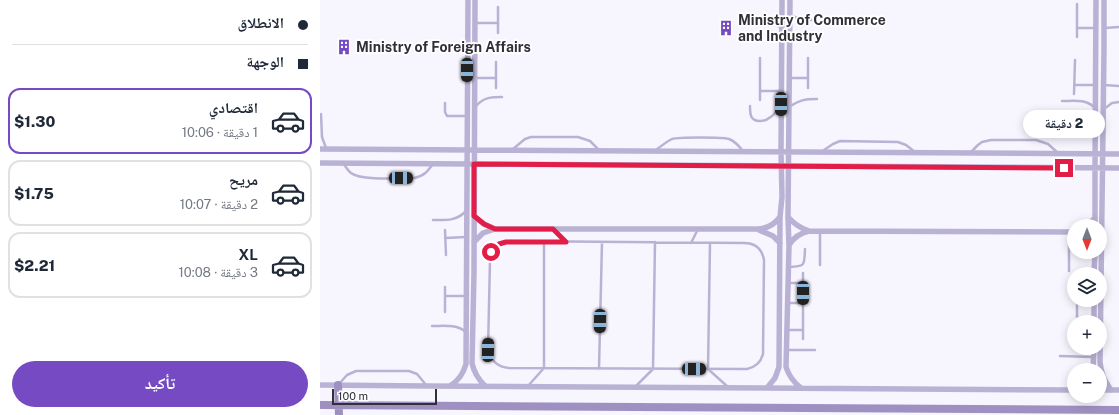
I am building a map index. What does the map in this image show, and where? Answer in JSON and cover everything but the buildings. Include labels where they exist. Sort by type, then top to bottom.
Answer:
[{"type":"main road","points":[[338,384],[339,415]]},
{"type":"main road","points":[[320,405],[1119,410]]},
{"type":"street","points":[[449,386],[460,377],[466,364],[468,0]]},
{"type":"street","points":[[475,0],[474,273],[472,363],[476,376],[486,386]]},
{"type":"street","points":[[766,388],[775,378],[779,367],[780,217],[782,197],[782,0]]},
{"type":"street","points":[[790,0],[788,303],[786,367],[791,379],[801,388]]},
{"type":"street","points":[[1096,0],[1096,218]]},
{"type":"street","points":[[1104,0],[1100,362],[1104,380],[1111,390]]},
{"type":"street","points":[[323,149],[1119,154]]},
{"type":"street","points":[[320,163],[1119,168]]},
{"type":"street","points":[[474,216],[484,224],[495,229]]},
{"type":"street","points":[[788,216],[797,226],[809,231],[1067,232]]},
{"type":"street","points":[[474,242],[483,233],[495,229],[757,229],[766,228],[774,224],[780,217]]},
{"type":"street","points":[[757,229],[773,236],[780,244]]},
{"type":"street","points":[[788,246],[797,236],[809,231]]},
{"type":"street","points":[[1094,357],[1094,363]]},
{"type":"street","points":[[320,384],[1067,390]]},
{"type":"street","points":[[1107,390],[1119,390]]},
{"type":"lane","points":[[1077,4],[1077,37]]},
{"type":"lane","points":[[498,7],[498,33]]},
{"type":"lane","points":[[790,15],[802,20],[816,20]]},
{"type":"lane","points":[[749,20],[767,20],[776,24],[782,29]]},
{"type":"lane","points":[[475,23],[498,23]]},
{"type":"lane","points":[[1104,28],[1119,27]]},
{"type":"lane","points":[[1077,28],[1096,28]]},
{"type":"lane","points":[[760,58],[760,100]]},
{"type":"lane","points":[[808,58],[808,88]]},
{"type":"lane","points":[[1074,94],[1075,60]]},
{"type":"lane","points":[[496,62],[496,88]]},
{"type":"lane","points":[[475,78],[496,78]]},
{"type":"lane","points":[[789,78],[808,78]]},
{"type":"lane","points":[[1075,84],[1095,85]]},
{"type":"lane","points":[[1104,86],[1119,86]]},
{"type":"lane","points":[[760,91],[781,91]]},
{"type":"lane","points":[[475,108],[486,98],[502,97]]},
{"type":"lane","points":[[789,108],[796,102],[816,99]]},
{"type":"lane","points":[[1062,101],[1086,102],[1095,109]]},
{"type":"lane","points":[[1103,111],[1108,105],[1119,102]]},
{"type":"lane","points":[[445,103],[445,112],[448,116],[468,116]]},
{"type":"lane","points":[[750,106],[750,115],[752,119],[763,121],[771,117],[781,104]]},
{"type":"lane","points":[[321,114],[323,149]]},
{"type":"lane","points":[[512,150],[525,139],[531,137],[578,137],[590,141],[600,150]]},
{"type":"lane","points":[[655,151],[676,138],[691,137],[728,138],[735,142],[744,151]]},
{"type":"lane","points":[[971,153],[982,142],[991,140],[1036,140],[1048,144],[1058,153]]},
{"type":"lane","points":[[823,151],[840,141],[889,141],[906,145],[916,152]]},
{"type":"lane","points":[[343,163],[352,174],[362,178],[420,177],[425,174],[433,164]]},
{"type":"lane","points":[[433,220],[454,219],[462,215],[467,210]]},
{"type":"lane","points":[[553,229],[566,242]]},
{"type":"lane","points":[[691,242],[698,229]]},
{"type":"lane","points":[[445,230],[446,255]]},
{"type":"lane","points":[[820,231],[820,265]]},
{"type":"lane","points":[[445,238],[466,237]]},
{"type":"lane","points":[[506,242],[566,242],[748,243],[756,246],[762,252],[764,260],[763,354],[759,363],[750,368],[653,369],[509,368],[494,362],[488,350],[491,252],[499,244],[506,242]]},
{"type":"lane","points":[[528,386],[544,368],[544,242]]},
{"type":"lane","points":[[599,368],[602,242]]},
{"type":"lane","points":[[636,387],[653,369],[655,242]]},
{"type":"lane","points":[[710,243],[708,369],[728,387]]},
{"type":"lane","points":[[788,267],[803,265],[804,249]]},
{"type":"lane","points":[[803,273],[803,339]]},
{"type":"lane","points":[[788,282],[803,283]]},
{"type":"lane","points":[[445,287],[445,312]]},
{"type":"lane","points":[[445,296],[466,296]]},
{"type":"lane","points":[[788,303],[803,304]]},
{"type":"lane","points":[[432,326],[453,326],[466,332]]},
{"type":"lane","points":[[787,330],[803,330]]},
{"type":"lane","points":[[787,350],[814,350]]},
{"type":"lane","points":[[1060,356],[1094,357]]},
{"type":"lane","points":[[338,384],[347,375],[356,371],[408,371],[417,374],[427,386]]},
{"type":"place","name":"Ministry of Commerce and Industry","points":[[726,28]]},
{"type":"place","name":"Ministry of Foreign Affairs","points":[[344,47]]},
{"type":"route","points":[[491,252],[502,242],[566,242],[553,229],[495,229],[484,224],[474,216],[474,164],[1064,168]]}]
